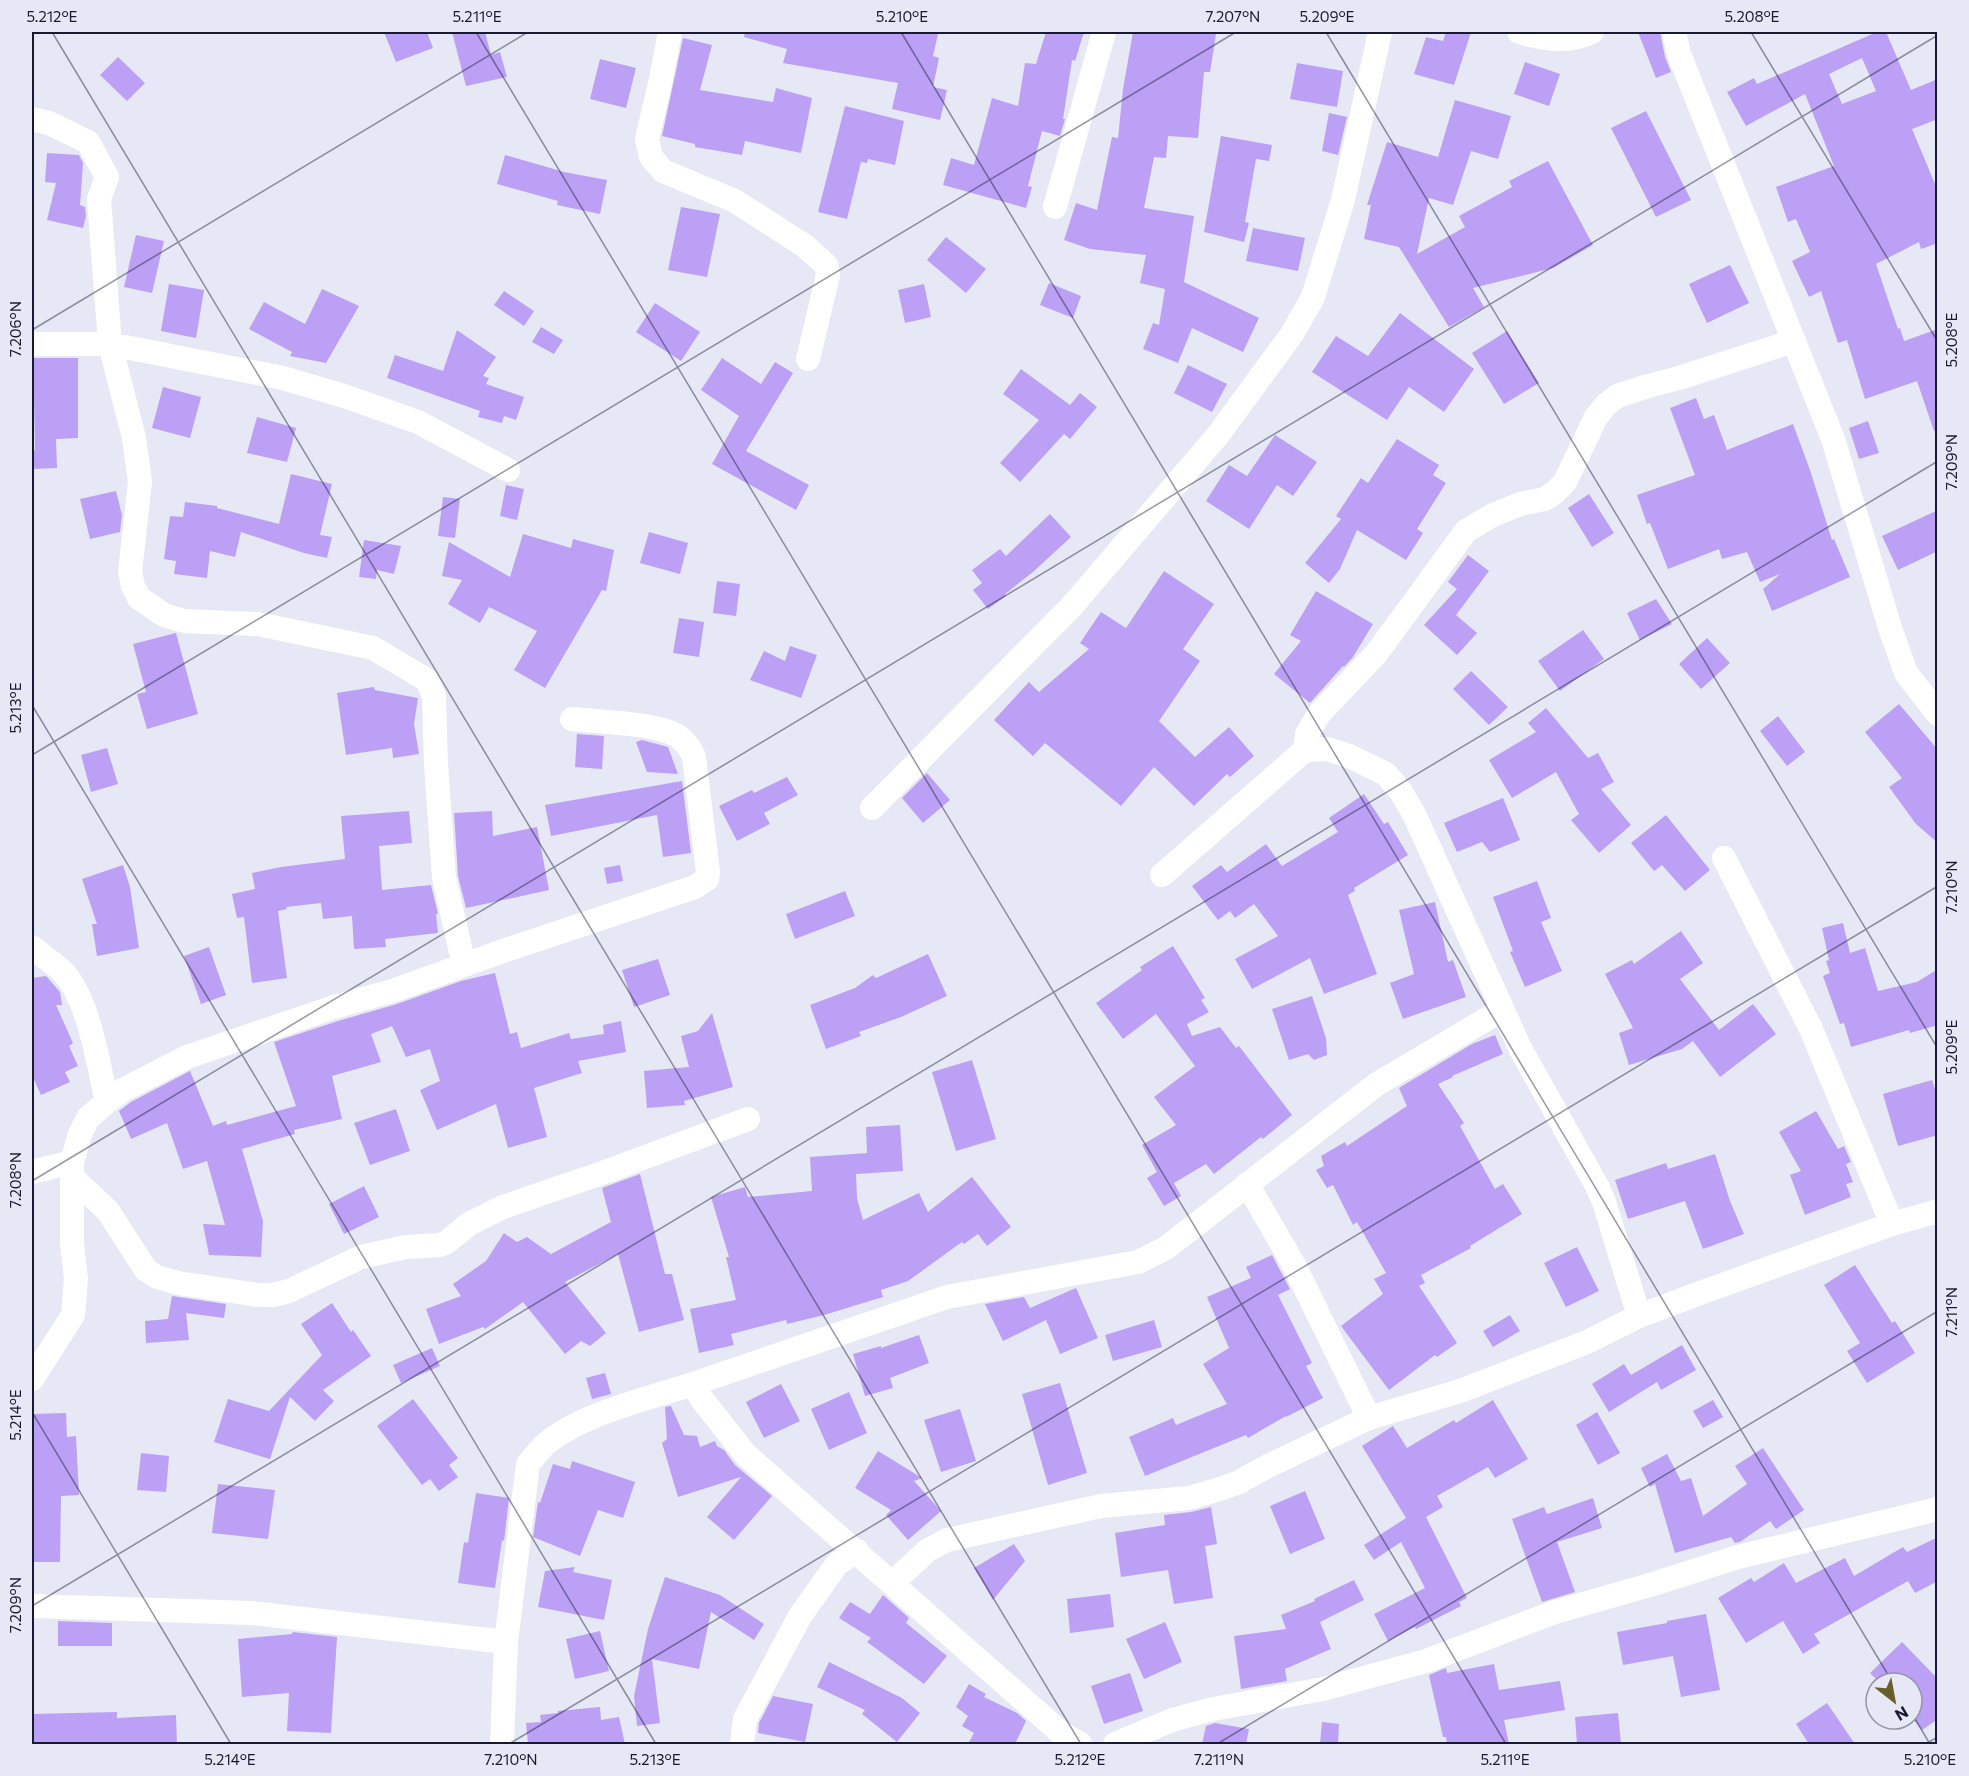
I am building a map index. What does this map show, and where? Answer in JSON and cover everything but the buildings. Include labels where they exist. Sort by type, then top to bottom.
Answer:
[{"type":"street","points":[[670,32],[662,79],[647,139],[651,157],[663,171],[735,201],[805,246],[826,265],[828,275],[808,359]]},
{"type":"street","points":[[1055,207],[1104,32]]},
{"type":"street","points":[[872,808],[1072,606],[1218,435],[1292,334],[1313,297],[1343,200],[1380,32]]},
{"type":"street","points":[[1519,32],[1562,41],[1592,32]]},
{"type":"street","points":[[1674,32],[1679,54],[1833,439],[1890,631],[1906,673],[1938,714]]},
{"type":"street","points":[[32,119],[49,123],[88,142],[107,177],[99,199],[110,344],[134,438],[140,482],[130,572],[139,598],[164,615],[184,621],[258,624],[373,648],[427,680],[435,696],[435,764],[444,878],[464,965]]},
{"type":"street","points":[[1305,750],[1307,734],[1319,714],[1376,654],[1466,531],[1493,515],[1520,504],[1545,499],[1554,493],[1565,482],[1596,417],[1606,405],[1617,396],[1637,389],[1794,341]]},
{"type":"street","points":[[32,344],[110,344],[283,378],[418,422],[508,470]]},
{"type":"street","points":[[32,1379],[73,1315],[76,1279],[72,1243],[72,1170],[80,1134],[88,1118],[123,1090],[187,1057],[334,1007],[392,991],[695,887],[707,879],[694,757],[689,747],[678,736],[663,729],[572,720]]},
{"type":"street","points":[[1162,875],[1305,750],[1327,749],[1349,756],[1386,774],[1401,792],[1414,814],[1520,1048],[1600,1194],[1639,1316]]},
{"type":"street","points":[[1724,858],[1811,1029],[1892,1224]]},
{"type":"street","points":[[32,947],[63,972],[80,1001],[89,1024],[107,1102]]},
{"type":"street","points":[[502,1744],[506,1642],[528,1464],[545,1444],[567,1430],[618,1408],[947,1297],[1138,1262],[1166,1248],[1377,1084],[1502,1010]]},
{"type":"street","points":[[72,1170],[108,1211],[146,1270],[157,1277],[259,1295],[273,1295],[361,1257],[406,1247],[440,1245],[469,1224],[503,1207],[748,1119]]},
{"type":"street","points":[[32,1172],[72,1170]]},
{"type":"street","points":[[1247,1184],[1294,1265],[1369,1418]]},
{"type":"street","points":[[892,1583],[928,1550],[947,1540],[1101,1506],[1189,1498],[1237,1483],[1369,1418],[1460,1391],[1587,1342],[1639,1316],[1892,1224],[1938,1211]]},
{"type":"street","points":[[693,1384],[701,1398],[745,1454],[845,1551],[892,1583],[1061,1733],[1080,1744]]},
{"type":"street","points":[[1115,1744],[1173,1720],[1213,1709],[1323,1689],[1426,1661],[1555,1612],[1738,1557],[1938,1509]]},
{"type":"street","points":[[742,1744],[745,1719],[800,1616],[845,1551]]},
{"type":"street","points":[[32,1606],[252,1613],[506,1642]]}]
